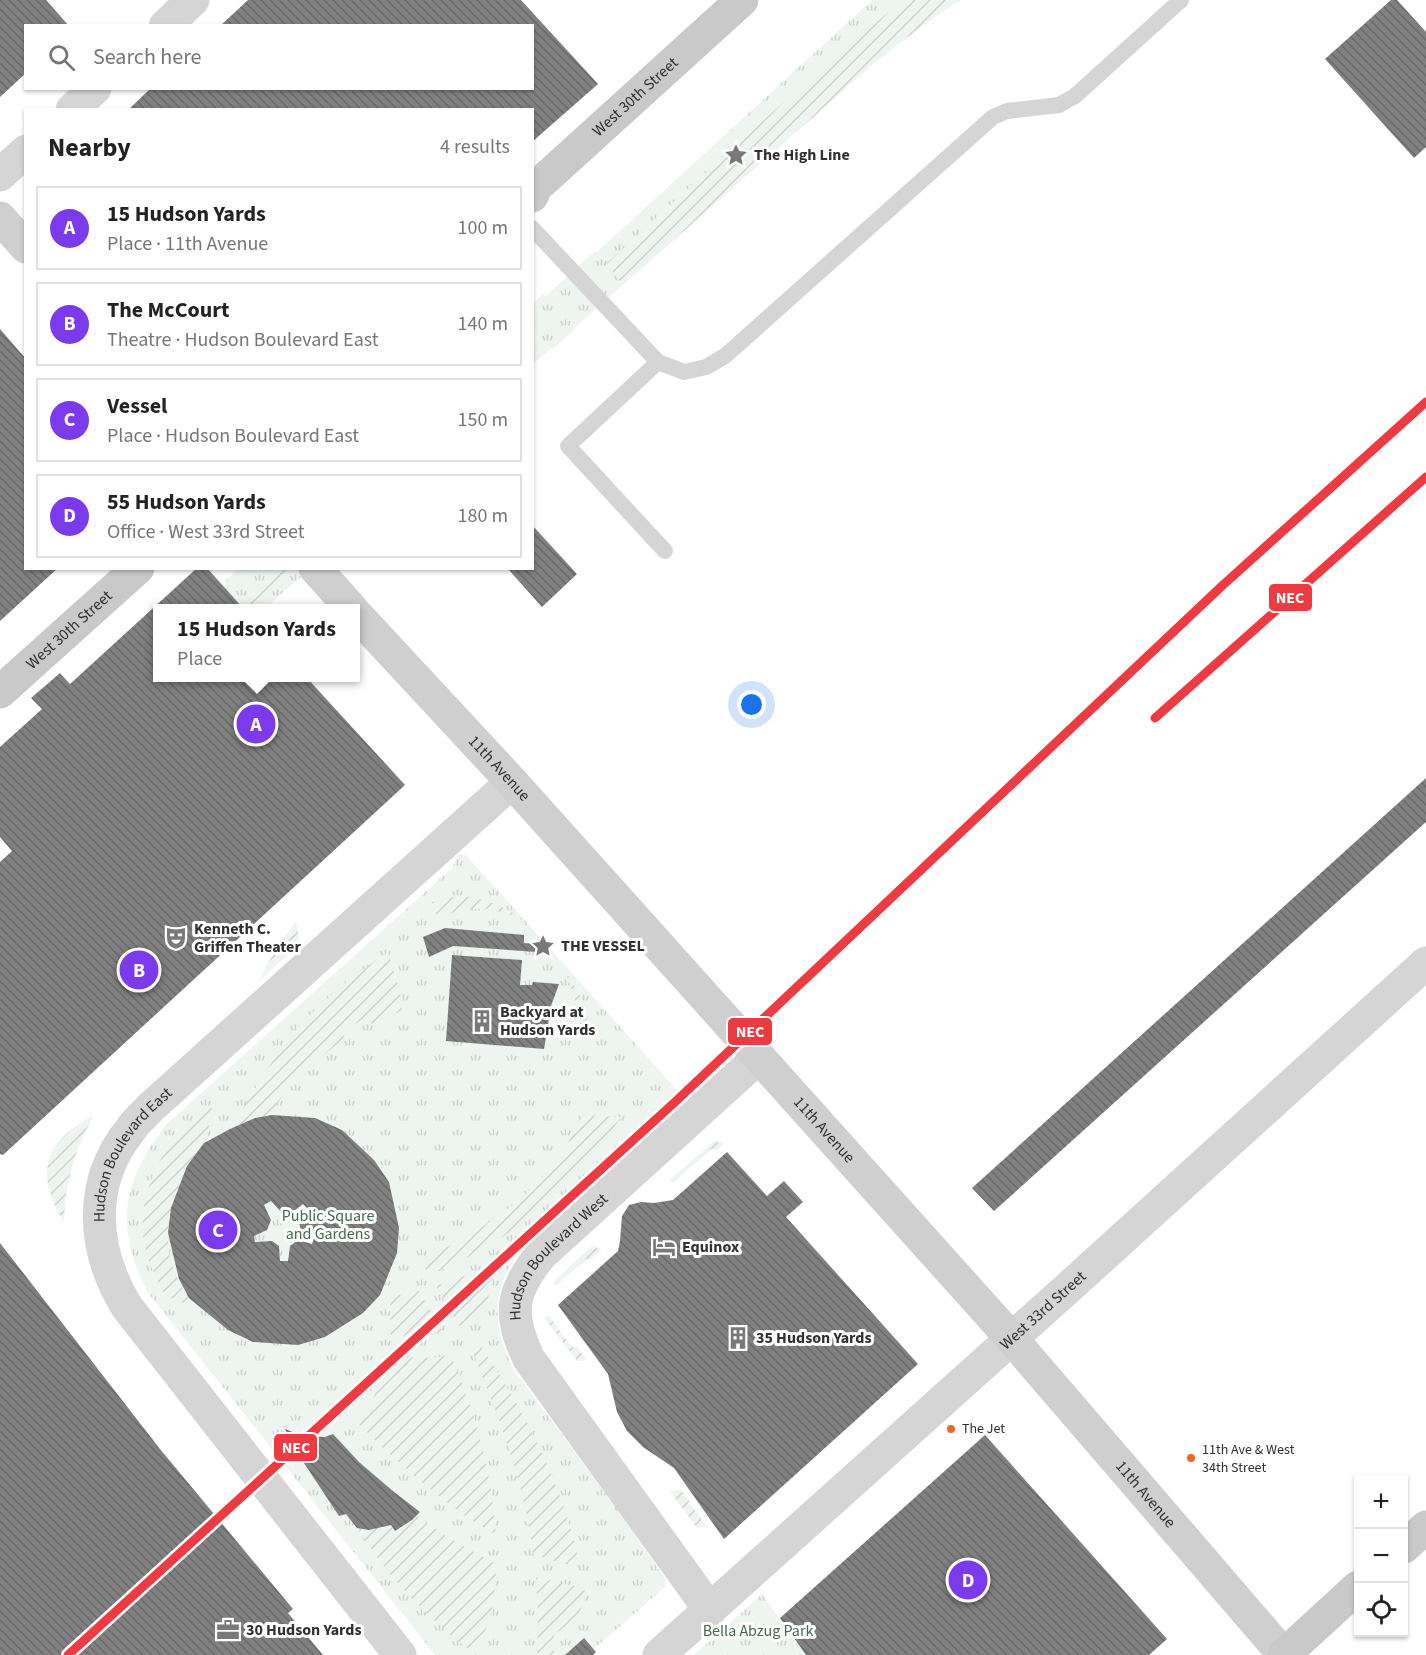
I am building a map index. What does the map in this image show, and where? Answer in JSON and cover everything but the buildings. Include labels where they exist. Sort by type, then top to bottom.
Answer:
[{"type":"main road","name":"West 30th Street","points":[[534,192],[742,0]]},
{"type":"main road","points":[[0,218],[24,245]]},
{"type":"main road","name":"West 30th Street","points":[[0,692],[136,570]]},
{"type":"main road","points":[[317,570],[347,604]]},
{"type":"main road","name":"11th Avenue","points":[[360,618],[512,782],[1012,1339],[1284,1655]]},
{"type":"main road","points":[[1408,1543],[1426,1527]]},
{"type":"main road","points":[[1284,1655],[1354,1592]]},
{"type":"street","points":[[167,24],[193,0]]},
{"type":"street","points":[[74,108],[93,90]]},
{"type":"street","points":[[0,175],[24,153]]},
{"type":"street","name":"Hudson Boulevard East","points":[[400,1655],[127,1307],[105,1262],[100,1236],[99,1206],[104,1178],[114,1156],[130,1130],[150,1108],[512,782]]},
{"type":"street","name":"West 33rd Street","points":[[659,1655],[1012,1339],[1426,963]]},
{"type":"street","name":"Hudson Boulevard West","points":[[710,1610],[529,1359],[518,1331],[515,1308],[517,1292],[542,1254],[759,1057]]},
{"type":"lane","points":[[534,230],[658,362],[684,372],[706,367],[725,356],[993,117],[1007,111],[1059,105],[1075,96],[1181,0]]},
{"type":"lane","points":[[658,362],[568,446],[665,551]]},
{"type":"green space","name":"The High Line","points":[[872,0],[960,0],[872,65],[554,348],[534,363],[534,303],[543,294],[546,296],[595,251],[597,252]]},
{"type":"green space","points":[[906,0],[960,0],[872,65],[624,284],[606,264],[828,63]]},
{"type":"green space","points":[[237,570],[309,570],[270,604],[204,604],[226,584],[224,582]]},
{"type":"green space","points":[[283,570],[293,570],[255,604],[246,603]]},
{"type":"green space","name":"Public Square and Gardens","points":[[458,854],[466,855],[685,1099],[525,1244],[514,1259],[500,1290],[498,1321],[506,1353],[514,1370],[626,1521],[666,1580],[665,1587],[587,1655],[435,1655],[149,1294],[130,1248],[127,1226],[128,1205],[133,1184],[141,1163],[169,1122],[453,867]]},
{"type":"green space","points":[[458,896],[495,904],[529,923],[504,913],[484,909],[463,910],[437,917],[432,902]]},
{"type":"green space","points":[[296,922],[300,944],[258,982],[277,947]]},
{"type":"green space","points":[[388,952],[400,991],[402,1010],[373,1026],[367,1016],[342,1033],[345,1038],[294,1083],[270,1115],[255,1118],[230,1129],[277,1055],[304,1021],[338,989]]},
{"type":"green space","points":[[563,968],[583,1002],[591,1040],[579,1032],[575,999]]},
{"type":"green space","points":[[212,1107],[205,1143],[185,1170],[169,1221],[168,1236],[172,1264],[177,1278],[194,1306],[171,1298],[160,1286],[144,1241],[144,1208],[152,1177],[172,1141]]},
{"type":"green space","points":[[94,1115],[81,1141],[72,1167],[66,1194],[64,1222],[49,1188],[47,1174],[49,1160],[64,1136]]},
{"type":"green space","points":[[583,1115],[621,1117],[583,1168],[544,1206],[523,1223],[478,1252],[429,1275],[420,1261],[475,1231],[526,1194],[555,1163]]},
{"type":"green space","points":[[714,1141],[724,1143],[717,1150],[711,1149],[673,1183],[670,1180]]},
{"type":"green space","points":[[592,1246],[602,1249],[590,1260],[586,1259],[556,1286],[553,1282]]},
{"type":"green space","points":[[492,1264],[487,1302],[477,1316],[459,1326],[436,1286]]},
{"type":"green space","points":[[419,1291],[443,1332],[428,1335],[391,1336],[390,1297]]},
{"type":"green space","points":[[548,1315],[572,1347],[577,1347],[587,1360],[577,1361],[544,1318]]},
{"type":"green space","points":[[481,1346],[528,1424],[554,1480],[580,1567],[533,1554],[524,1501],[517,1476],[501,1425],[472,1350]]},
{"type":"green space","points":[[451,1356],[468,1399],[487,1466],[496,1535],[463,1515],[420,1481],[357,1422],[377,1391],[389,1357]]},
{"type":"green space","points":[[681,1490],[707,1527],[697,1528],[670,1491]]},
{"type":"green space","points":[[417,1515],[447,1537],[496,1564],[492,1610],[485,1632],[474,1653],[442,1627],[410,1596],[381,1562],[357,1528],[369,1530],[391,1525],[395,1531]]},
{"type":"green space","points":[[536,1577],[584,1587],[584,1602],[578,1615],[554,1634],[554,1655],[537,1655]]},
{"type":"green space","name":"Bella Abzug Park","points":[[762,1594],[806,1655],[694,1655]]},
{"type":"transit line","name":"NEC","points":[[68,1655],[675,1102],[1223,585],[1426,402]]},
{"type":"transit line","name":"NEC","points":[[1155,718],[1426,477]]},
{"type":"place","name":"The High Line","points":[[736,155]]},
{"type":"place","name":"15 Hudson Yards","points":[[256,724]]},
{"type":"place","name":"Kenneth C. Griffen Theater","points":[[176,938]]},
{"type":"place","name":"THE VESSEL","points":[[543,946]]},
{"type":"place","name":"The McCourt","points":[[139,970]]},
{"type":"place","name":"Backyard at Hudson Yards","points":[[482,1021]]},
{"type":"place","name":"Vessel","points":[[218,1230]]},
{"type":"place","name":"Equinox","points":[[664,1247]]},
{"type":"place","name":"35 Hudson Yards","points":[[738,1338]]},
{"type":"place","name":"The Jet","points":[[951,1429]]},
{"type":"place","name":"11th Ave & West 34th Street","points":[[1191,1458]]},
{"type":"place","name":"55 Hudson Yards","points":[[968,1580]]},
{"type":"place","name":"30 Hudson Yards","points":[[228,1630]]}]
